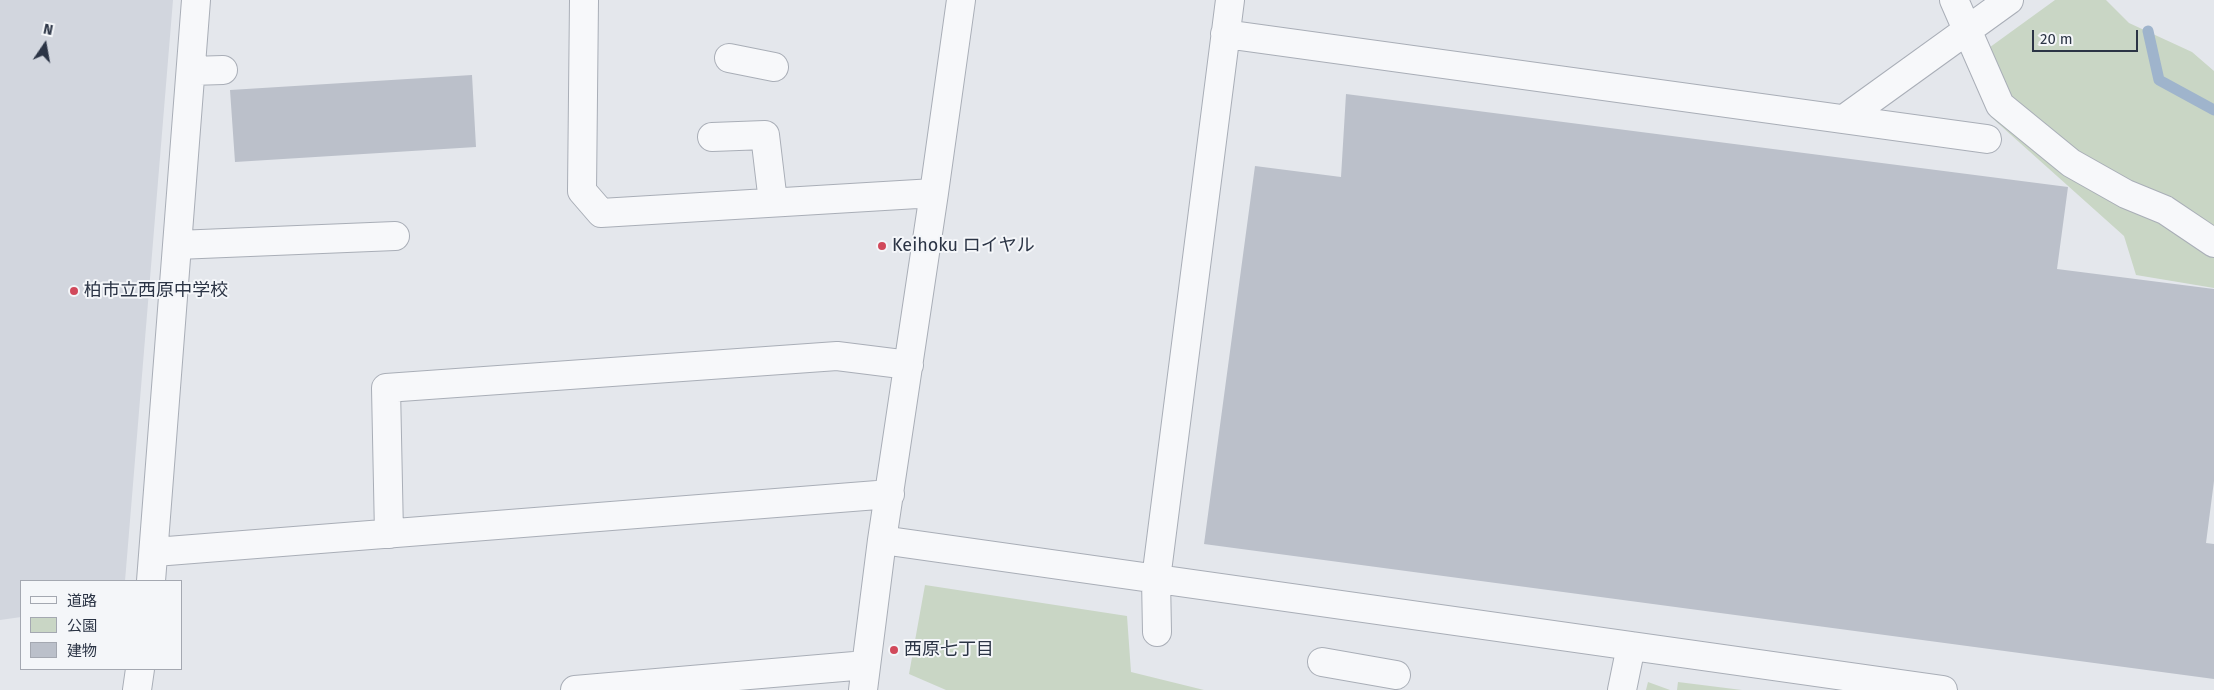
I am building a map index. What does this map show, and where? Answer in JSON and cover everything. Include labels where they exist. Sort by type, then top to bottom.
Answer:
[{"type":"street","points":[[151,580],[155,552],[196,0]]},
{"type":"street","points":[[584,0],[582,191],[601,214],[934,192]]},
{"type":"street","points":[[576,690],[864,677],[882,540],[961,0]]},
{"type":"street","points":[[1157,632],[1156,579],[1230,0]]},
{"type":"street","points":[[1954,0],[2000,105],[2071,163],[2126,194],[2164,210],[2214,243]]},
{"type":"street","points":[[1844,119],[2010,0]]},
{"type":"street","points":[[1225,34],[1987,139]]},
{"type":"street","points":[[729,58],[774,67]]},
{"type":"street","points":[[191,71],[222,70]]},
{"type":"street","points":[[712,138],[766,136],[773,202]]},
{"type":"street","points":[[177,245],[395,236]]},
{"type":"street","points":[[389,534],[386,388],[837,356],[909,365]]},
{"type":"street","points":[[155,552],[890,494]]},
{"type":"street","points":[[882,540],[1943,690]]},
{"type":"street","points":[[1622,690],[1631,646]]},
{"type":"street","points":[[1322,662],[1397,675]]},
{"type":"street","points":[[137,690],[140,670]]},
{"type":"shaded area","name":"柏市立西原中学校","points":[[0,0],[173,0],[125,580],[20,580],[20,617],[0,620]]},
{"type":"green space","points":[[2055,0],[2106,0],[2129,23],[2192,52],[2214,71],[2214,288],[2136,275],[2124,236],[1991,117],[1986,50]]},
{"type":"green space","points":[[925,585],[1127,616],[1131,672],[1204,690],[946,690],[909,674]]},
{"type":"green space","points":[[1648,682],[1670,690],[1646,690]]},
{"type":"green space","points":[[1678,682],[1742,690],[1677,690]]},
{"type":"building","points":[[472,75],[476,147],[235,162],[230,90]]},
{"type":"building","points":[[1346,94],[2068,187],[2057,269],[2214,289],[2214,481],[2206,543],[2214,544],[2214,679],[1204,544],[1255,166],[1341,177]]},
{"type":"waterway","points":[[2148,31],[2159,80],[2214,110]]},
{"type":"place","name":"Keihoku ロイヤル","points":[[882,246]]},
{"type":"place","name":"柏市立西原中学校","points":[[74,291]]},
{"type":"place","name":"西原七丁目","points":[[894,650]]}]
